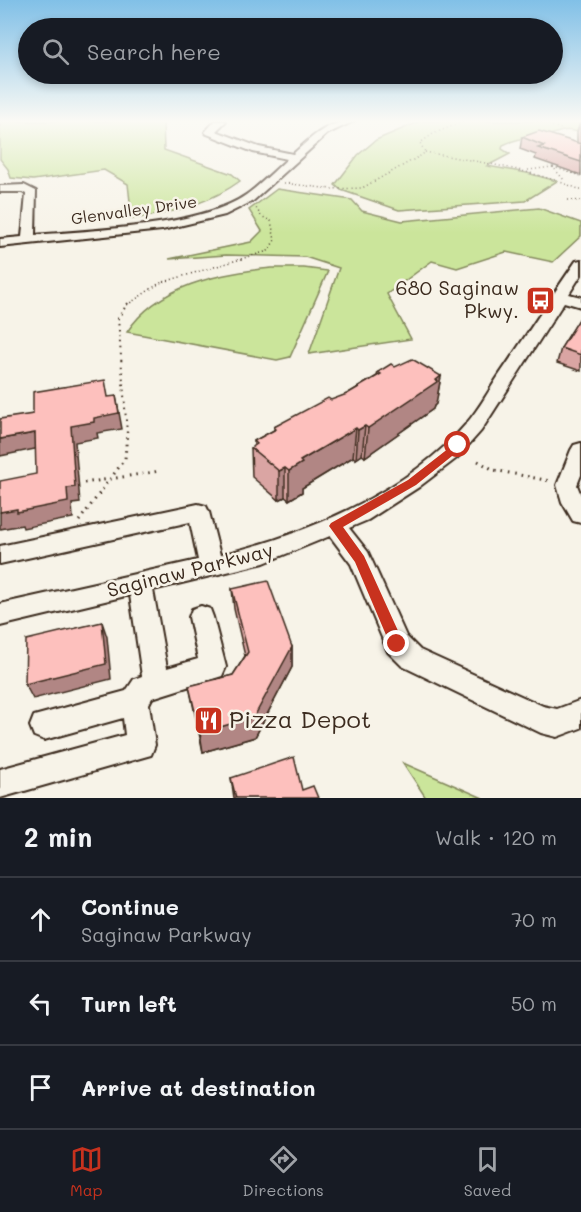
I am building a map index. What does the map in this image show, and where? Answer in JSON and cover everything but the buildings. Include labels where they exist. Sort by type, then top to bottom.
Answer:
[{"type":"street","name":"Glenvalley Drive","points":[[0,243],[162,226],[221,213],[249,198],[294,158]]},
{"type":"street","points":[[0,189],[24,188],[32,193],[28,240]]},
{"type":"street","name":"Saginaw Parkway","points":[[0,615],[264,554],[335,526],[412,483],[458,445],[484,414],[581,264]]},
{"type":"street","points":[[561,296],[581,302]]},
{"type":"street","points":[[581,450],[567,485],[573,502],[581,514]]},
{"type":"street","points":[[0,555],[198,512],[211,566]]},
{"type":"street","points":[[335,526],[360,560],[397,644],[411,658],[541,719],[557,723],[581,714]]},
{"type":"street","points":[[140,583],[156,684]]},
{"type":"street","points":[[0,784],[141,745],[135,702],[143,688],[213,667],[201,617]]},
{"type":"street","points":[[44,726],[135,702]]},
{"type":"path","points":[[277,183],[354,189],[374,183],[415,158]]},
{"type":"path","points":[[460,158],[525,170],[581,190]]},
{"type":"path","points":[[525,170],[553,167],[581,176]]},
{"type":"path","points":[[553,167],[566,183]]},
{"type":"path","points":[[568,200],[581,201]]},
{"type":"path","points":[[67,541],[125,459],[127,436],[118,330],[120,312],[148,289],[160,283],[268,251],[275,240],[271,221],[261,216],[253,203]]},
{"type":"path","points":[[478,461],[494,470],[567,485]]},
{"type":"path","points":[[84,483],[160,471]]},
{"type":"green space","points":[[187,158],[232,174],[240,181],[215,196],[189,207],[132,219],[128,184],[104,170],[33,180],[11,178],[8,169],[0,159]]},
{"type":"green space","points":[[356,158],[502,158],[487,166],[557,181],[525,201],[399,210],[341,190],[335,185]]},
{"type":"green space","points":[[277,189],[352,200],[362,211],[402,221],[539,208],[581,223],[581,236],[553,262],[506,252],[457,268],[432,261],[387,294],[411,339],[309,354],[339,268],[305,257],[226,255],[169,259],[251,242],[262,231],[249,210]]},
{"type":"green space","points":[[272,268],[328,271],[290,357],[277,360],[127,332],[155,303],[191,284],[231,274]]},
{"type":"green space","points":[[403,763],[483,798],[426,798]]},
{"type":"place","name":"680 Saginaw Pkwy.","points":[[540,300]]},
{"type":"place","name":"Pizza Depot","points":[[208,720]]},
{"type":"route","points":[[397,644],[360,560],[335,526],[412,483],[458,445]]}]
